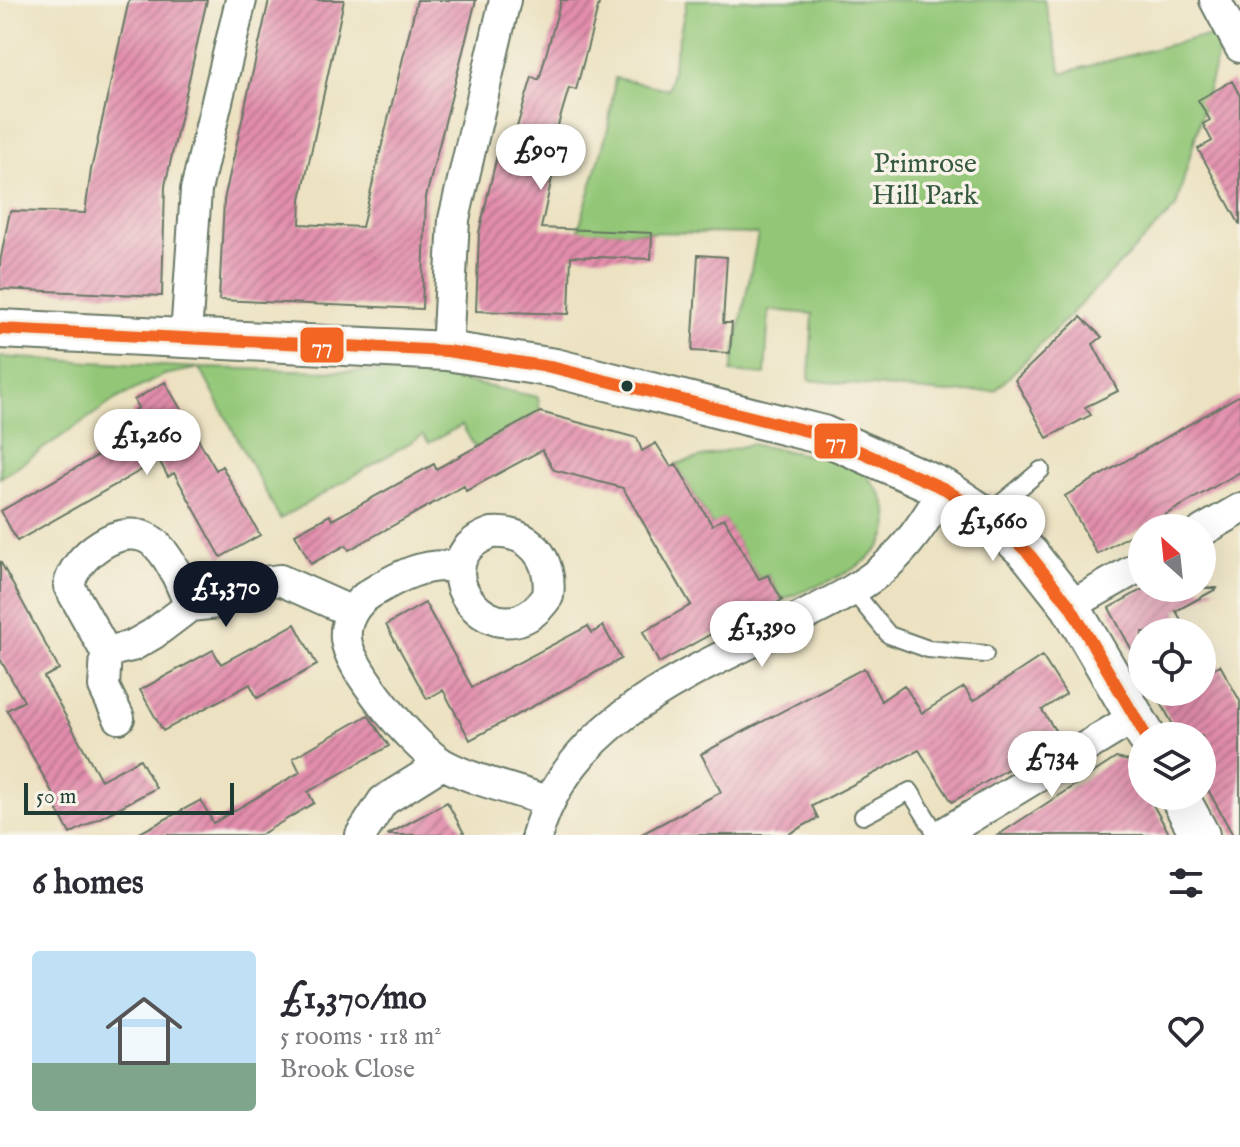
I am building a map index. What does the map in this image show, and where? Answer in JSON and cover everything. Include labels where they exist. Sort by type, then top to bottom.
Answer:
[{"type":"street","points":[[186,336],[196,190],[241,0]]},
{"type":"street","points":[[447,351],[454,219],[505,0]]},
{"type":"street","points":[[0,329],[447,351],[555,368],[823,435],[945,489],[986,516],[1029,554],[1070,606],[1138,722]]},
{"type":"street","points":[[537,835],[547,801],[582,751],[624,715],[667,688],[853,591],[884,568],[914,538],[945,489]]},
{"type":"street","points":[[1216,523],[1240,509]]},
{"type":"street","points":[[119,718],[104,687],[106,652],[69,586],[78,563],[114,538],[134,535],[150,539],[160,549],[190,606]]},
{"type":"street","points":[[457,567],[439,564],[399,577],[367,596],[352,612],[346,639],[357,668],[408,732],[442,764],[547,801]]},
{"type":"street","points":[[1070,606],[1128,573]]},
{"type":"street","points":[[106,652],[132,646],[190,606],[218,603],[264,582],[280,580],[352,612]]},
{"type":"street","points":[[939,835],[1128,733]]},
{"type":"street","points":[[361,835],[383,801],[442,764]]},
{"type":"street","points":[[1187,810],[1200,835]]},
{"type":"lane","points":[[986,516],[1041,470]]},
{"type":"lane","points":[[853,591],[889,635],[928,649],[985,654]]},
{"type":"lane","points":[[863,816],[910,791],[939,835]]},
{"type":"green space","name":"Primrose Hill Park","points":[[687,0],[1044,0],[1062,73],[1196,38],[1212,37],[1220,47],[1176,207],[995,391],[947,393],[809,380],[813,314],[769,310],[765,375],[731,372],[758,234],[578,231],[608,129],[615,78],[668,89]]},
{"type":"green space","points":[[0,357],[200,368],[164,375],[116,399],[0,478]]},
{"type":"green space","points":[[200,368],[425,373],[538,397],[540,412],[475,448],[462,425],[429,443],[423,435],[280,519]]},
{"type":"green space","points":[[751,444],[839,462],[867,476],[885,503],[889,523],[884,540],[873,555],[837,577],[782,600],[768,575],[759,579],[724,519],[712,525],[676,464]]},
{"type":"building","points":[[129,0],[207,0],[165,186],[162,296],[0,289],[0,262],[10,211],[85,213],[91,170]]},
{"type":"building","points":[[269,0],[344,0],[301,199],[300,224],[362,227],[417,0],[476,0],[426,197],[422,309],[219,300],[224,200]]},
{"type":"building","points":[[561,0],[600,0],[576,90],[569,88],[551,149],[558,150],[541,228],[652,233],[651,259],[571,256],[569,314],[476,311],[479,233],[501,138],[513,140],[532,77],[539,80]]},
{"type":"building","points":[[1232,81],[1240,96],[1240,225],[1198,149],[1212,141],[1203,124],[1210,120],[1198,100]]},
{"type":"building","points":[[698,255],[727,257],[723,323],[732,323],[730,353],[692,351]]},
{"type":"building","points":[[1081,317],[1102,337],[1093,344],[1118,391],[1085,407],[1091,415],[1047,438],[1015,380]]},
{"type":"building","points":[[165,382],[216,470],[222,466],[260,535],[221,557],[174,473],[168,477],[159,460],[17,541],[1,511],[142,430],[132,412],[138,408],[134,400]]},
{"type":"building","points":[[1240,395],[1240,472],[1167,514],[1128,514],[1128,536],[1097,554],[1065,496]]},
{"type":"building","points":[[540,412],[637,438],[642,451],[656,443],[671,467],[676,464],[712,525],[724,518],[759,579],[768,575],[782,600],[715,638],[713,633],[659,663],[643,632],[691,605],[623,488],[554,470],[542,450],[466,491],[464,486],[349,550],[346,545],[311,564],[295,534],[330,515],[332,520],[434,464],[436,469]]},
{"type":"building","points":[[0,561],[59,669],[44,677],[101,780],[140,759],[156,788],[70,834],[55,805],[58,803],[7,710],[24,701],[0,659]]},
{"type":"building","points":[[1128,597],[1128,602],[1192,602],[1176,611],[1180,618],[1128,618],[1128,643],[1109,608]]},
{"type":"building","points":[[425,603],[472,687],[588,626],[592,633],[603,626],[621,659],[470,740],[443,690],[427,699],[386,625]]},
{"type":"building","points":[[295,624],[317,665],[257,698],[250,684],[163,731],[140,690],[213,650],[221,664]]},
{"type":"building","points":[[1042,656],[1066,694],[1042,710],[1060,738],[952,802],[919,750],[812,806],[818,818],[787,835],[640,835],[721,792],[701,754],[864,668],[881,701],[904,685],[922,713],[964,687],[973,701]]},
{"type":"building","points":[[1220,665],[1240,701],[1240,835],[1233,835],[1216,804],[1216,722],[1171,722],[1163,706],[1216,706],[1216,667]]},
{"type":"building","points":[[368,715],[389,746],[308,792],[314,803],[260,835],[136,835],[201,800],[213,823],[300,772],[293,758]]},
{"type":"building","points":[[1116,758],[1128,761],[1128,810],[1156,810],[1170,835],[998,835]]},
{"type":"building","points":[[447,802],[465,835],[387,835]]},
{"type":"transit line","name":"77","points":[[0,329],[447,351],[555,368],[823,435],[945,489],[996,523],[1029,554],[1070,606],[1138,722]]}]
